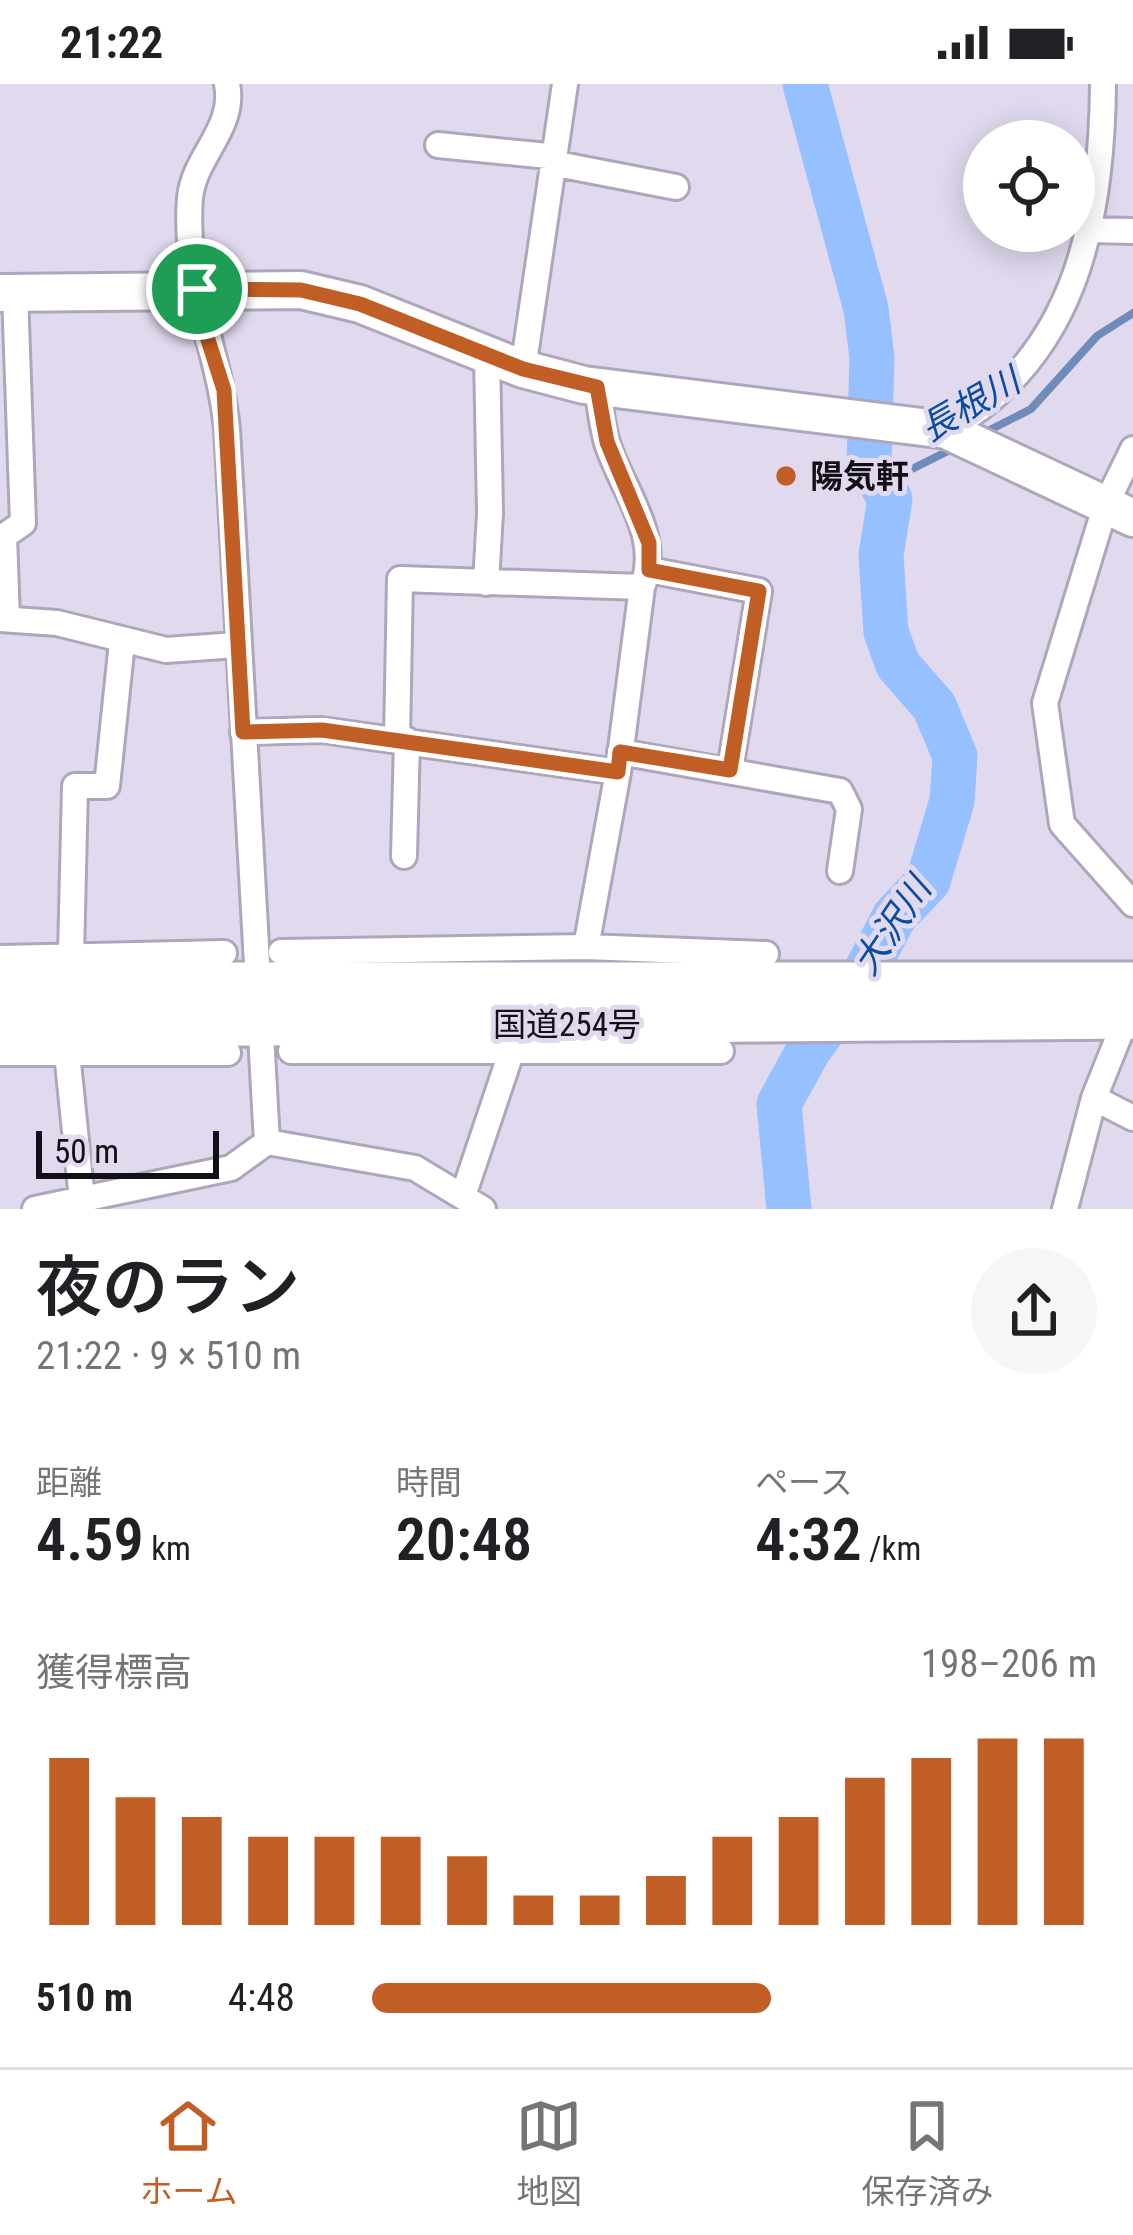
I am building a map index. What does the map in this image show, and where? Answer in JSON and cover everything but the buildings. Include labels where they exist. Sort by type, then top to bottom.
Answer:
[{"type":"highway","name":"国道254号","points":[[1,1006],[120,1023],[263,1013],[427,987],[750,1003]]},
{"type":"highway","name":"国道254号","points":[[1,1006],[263,1013],[750,1003],[1131,1006]]},
{"type":"street","points":[[227,84],[230,107],[190,199],[196,302],[224,390],[267,1142]]},
{"type":"street","points":[[523,369],[557,164],[565,84]]},
{"type":"street","points":[[1095,204],[1102,158],[1103,84]]},
{"type":"street","points":[[438,145],[548,156],[557,164],[676,187]]},
{"type":"street","points":[[1095,230],[1133,230]]},
{"type":"street","points":[[963,436],[998,398],[1070,298],[1084,252]]},
{"type":"street","points":[[237,645],[166,650],[57,623],[4,618],[4,536],[22,523],[7,293],[301,290],[360,304],[523,369],[597,387],[908,422],[963,436],[1120,511]]},
{"type":"street","points":[[486,583],[490,513],[487,356]]},
{"type":"street","points":[[586,947],[619,762],[649,543],[607,442],[597,387]]},
{"type":"street","points":[[1133,449],[1120,511],[1048,684],[1046,723],[1062,824],[1133,904]]},
{"type":"street","points":[[404,856],[400,579],[486,583],[645,578],[759,591],[730,770]]},
{"type":"street","points":[[70,955],[75,786],[107,786],[122,642]]},
{"type":"street","points":[[243,732],[322,730],[730,770],[847,797],[840,871]]},
{"type":"street","points":[[224,953],[70,955],[1,1006],[67,1053],[263,1013],[503,950],[586,947],[750,1003]]},
{"type":"street","points":[[427,987],[503,950]]},
{"type":"street","points":[[263,1013],[512,1050],[750,1003]]},
{"type":"street","points":[[1065,1209],[1094,1098],[1131,1006]]},
{"type":"street","points":[[35,1209],[83,1205],[231,1168],[267,1142],[416,1168],[463,1201],[512,1050]]},
{"type":"street","points":[[67,1053],[83,1205]]},
{"type":"street","points":[[1094,1098],[1133,1118]]},
{"type":"waterway","name":"大沢川","points":[[789,1209],[779,1104],[808,1051],[867,969],[894,917],[928,881],[952,801],[955,756],[934,706],[898,665],[886,632],[881,555],[890,499],[869,462],[872,358],[866,309],[805,84]]},
{"type":"waterway","name":"長根川","points":[[982,434],[1031,409],[1097,336],[1133,313]]},
{"type":"waterway","name":"長根川","points":[[890,499],[908,471],[952,449]]},
{"type":"place","name":"陽気軒","points":[[786,476]]},
{"type":"route","points":[[197,289],[301,290],[360,304],[523,369],[597,387],[607,442],[649,543],[649,570],[759,591],[730,770],[620,752],[618,772],[322,730],[243,732],[224,390],[196,302],[197,289]]}]
